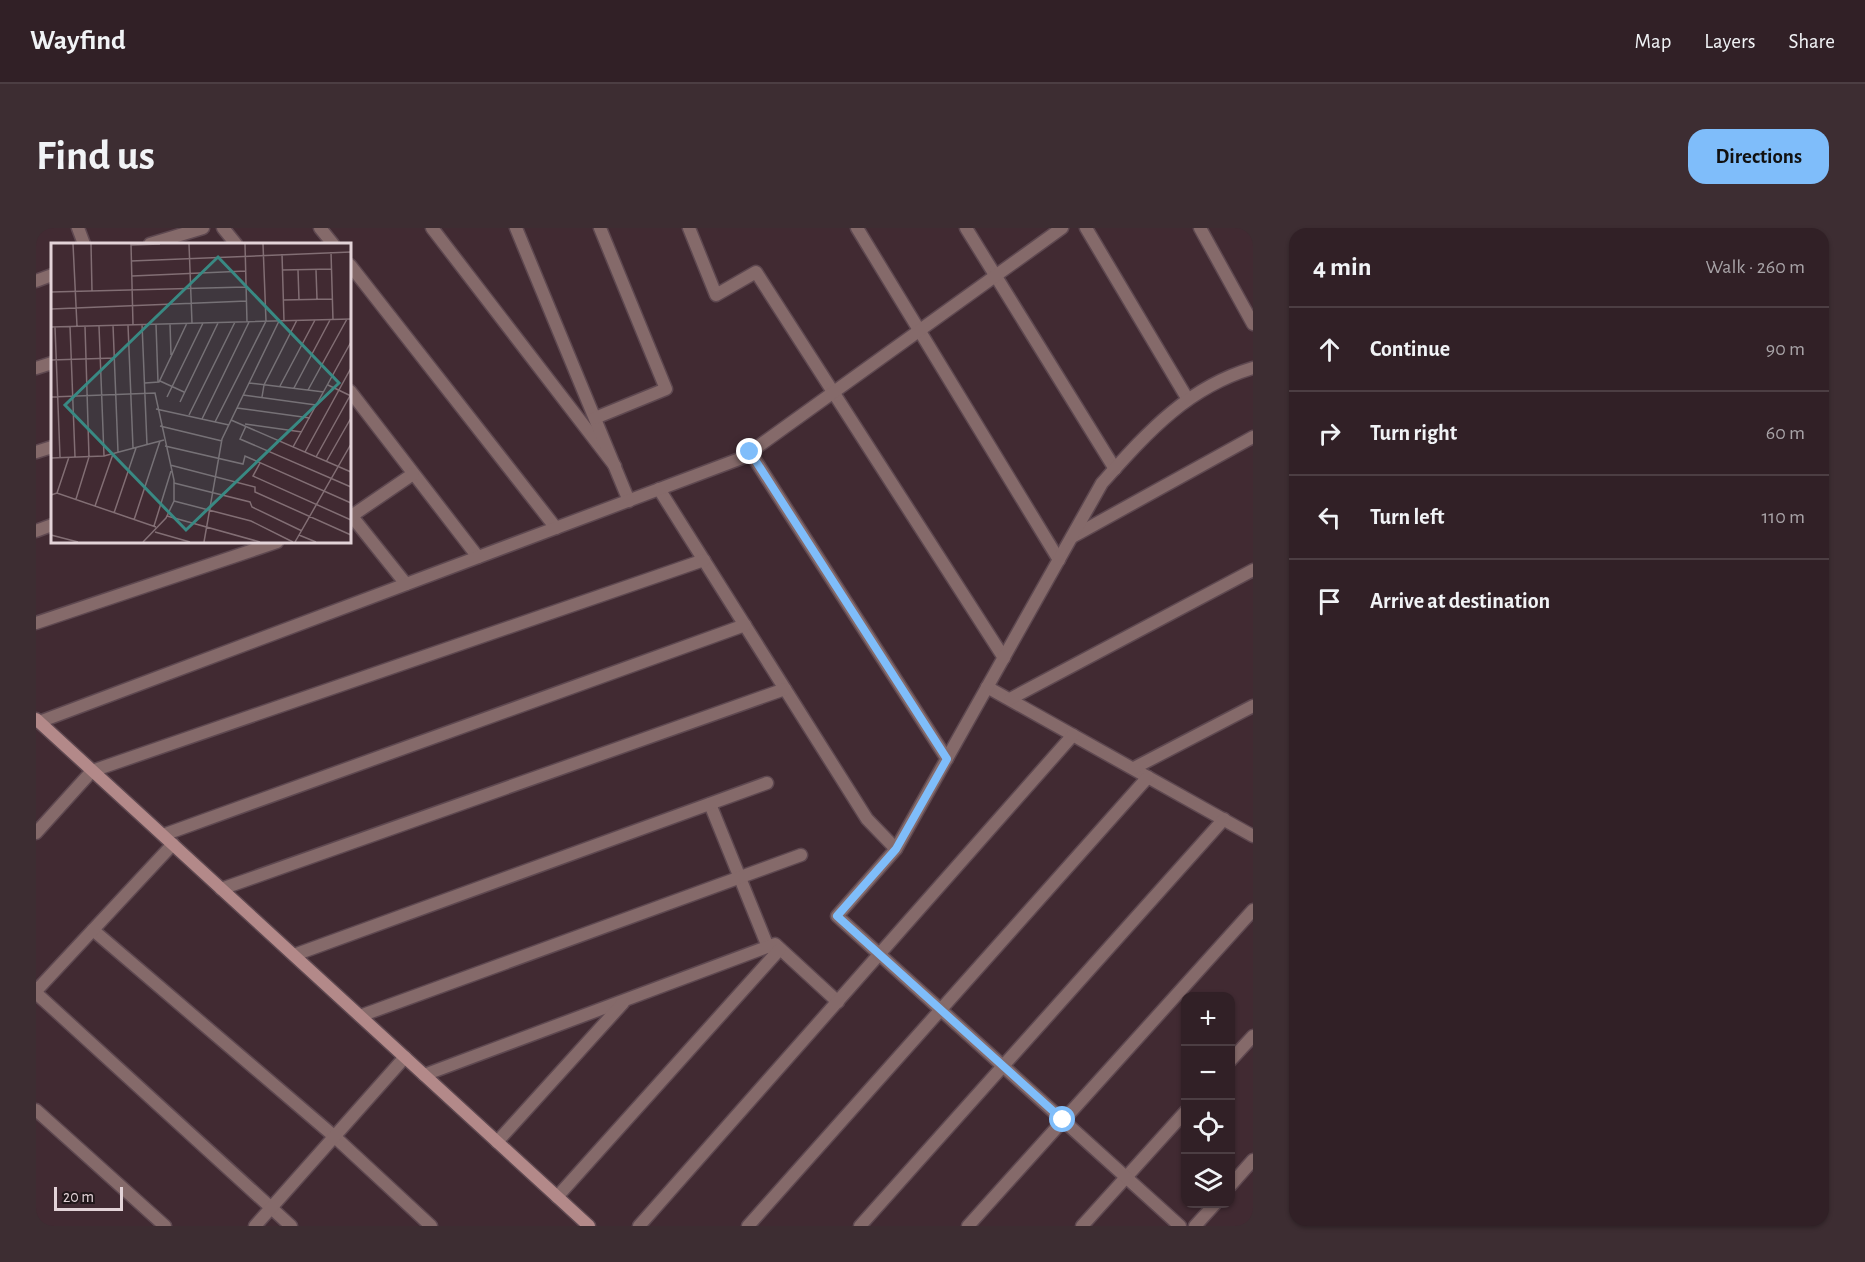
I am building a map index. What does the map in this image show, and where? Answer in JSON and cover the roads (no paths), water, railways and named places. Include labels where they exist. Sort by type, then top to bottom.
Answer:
[{"type":"street","points":[[78,228],[84,243]]},
{"type":"street","points":[[153,243],[203,228]]},
{"type":"street","points":[[223,228],[235,243]]},
{"type":"street","points":[[320,228],[332,243]]},
{"type":"street","points":[[432,228],[615,466]]},
{"type":"street","points":[[516,228],[629,501]]},
{"type":"street","points":[[595,418],[666,388],[600,228]]},
{"type":"street","points":[[688,228],[716,295],[756,272],[1004,658]]},
{"type":"street","points":[[857,228],[921,330],[1059,561]]},
{"type":"street","points":[[966,228],[1115,469]]},
{"type":"street","points":[[589,1226],[38,720],[742,458],[1062,228]]},
{"type":"street","points":[[1086,228],[1187,398]]},
{"type":"street","points":[[1200,228],[1253,324]]},
{"type":"street","points":[[351,266],[556,528]]},
{"type":"street","points":[[36,281],[51,275]]},
{"type":"street","points":[[36,368],[51,363]]},
{"type":"street","points":[[1180,1226],[837,916],[896,849],[1102,483],[1187,398],[1230,375],[1253,368]]},
{"type":"street","points":[[351,392],[478,557]]},
{"type":"street","points":[[1071,538],[1253,437]]},
{"type":"street","points":[[36,452],[51,447]]},
{"type":"street","points":[[750,452],[947,759]]},
{"type":"street","points":[[351,515],[413,474]]},
{"type":"street","points":[[659,489],[867,819],[896,849]]},
{"type":"street","points":[[351,517],[406,584]]},
{"type":"street","points":[[36,531],[51,525]]},
{"type":"street","points":[[36,623],[275,543]]},
{"type":"street","points":[[36,833],[92,771],[704,560]]},
{"type":"street","points":[[1010,699],[1253,570]]},
{"type":"street","points":[[291,1226],[36,992],[93,930],[168,840],[745,625]]},
{"type":"street","points":[[987,687],[1253,835]]},
{"type":"street","points":[[221,889],[785,689]]},
{"type":"street","points":[[1134,768],[1253,706]]},
{"type":"street","points":[[639,1226],[1073,735]]},
{"type":"street","points":[[748,1226],[1148,777]]},
{"type":"street","points":[[294,955],[767,783]]},
{"type":"street","points":[[711,804],[740,877],[774,948],[838,1002]]},
{"type":"street","points":[[864,1225],[1224,819]]},
{"type":"street","points":[[360,1016],[801,855]]},
{"type":"street","points":[[968,1226],[1253,910]]},
{"type":"street","points":[[93,930],[335,1137],[431,1226]]},
{"type":"street","points":[[424,1075],[774,948]]},
{"type":"street","points":[[557,1197],[774,948]]},
{"type":"street","points":[[497,1142],[626,1000]]},
{"type":"street","points":[[1235,1056],[1253,1036]]},
{"type":"street","points":[[255,1226],[405,1058]]},
{"type":"street","points":[[36,1110],[165,1226]]},
{"type":"street","points":[[1082,1226],[1181,1115]]},
{"type":"street","points":[[1235,1180],[1253,1160]]},
{"type":"street","points":[[1195,1226],[1211,1208]]}]
